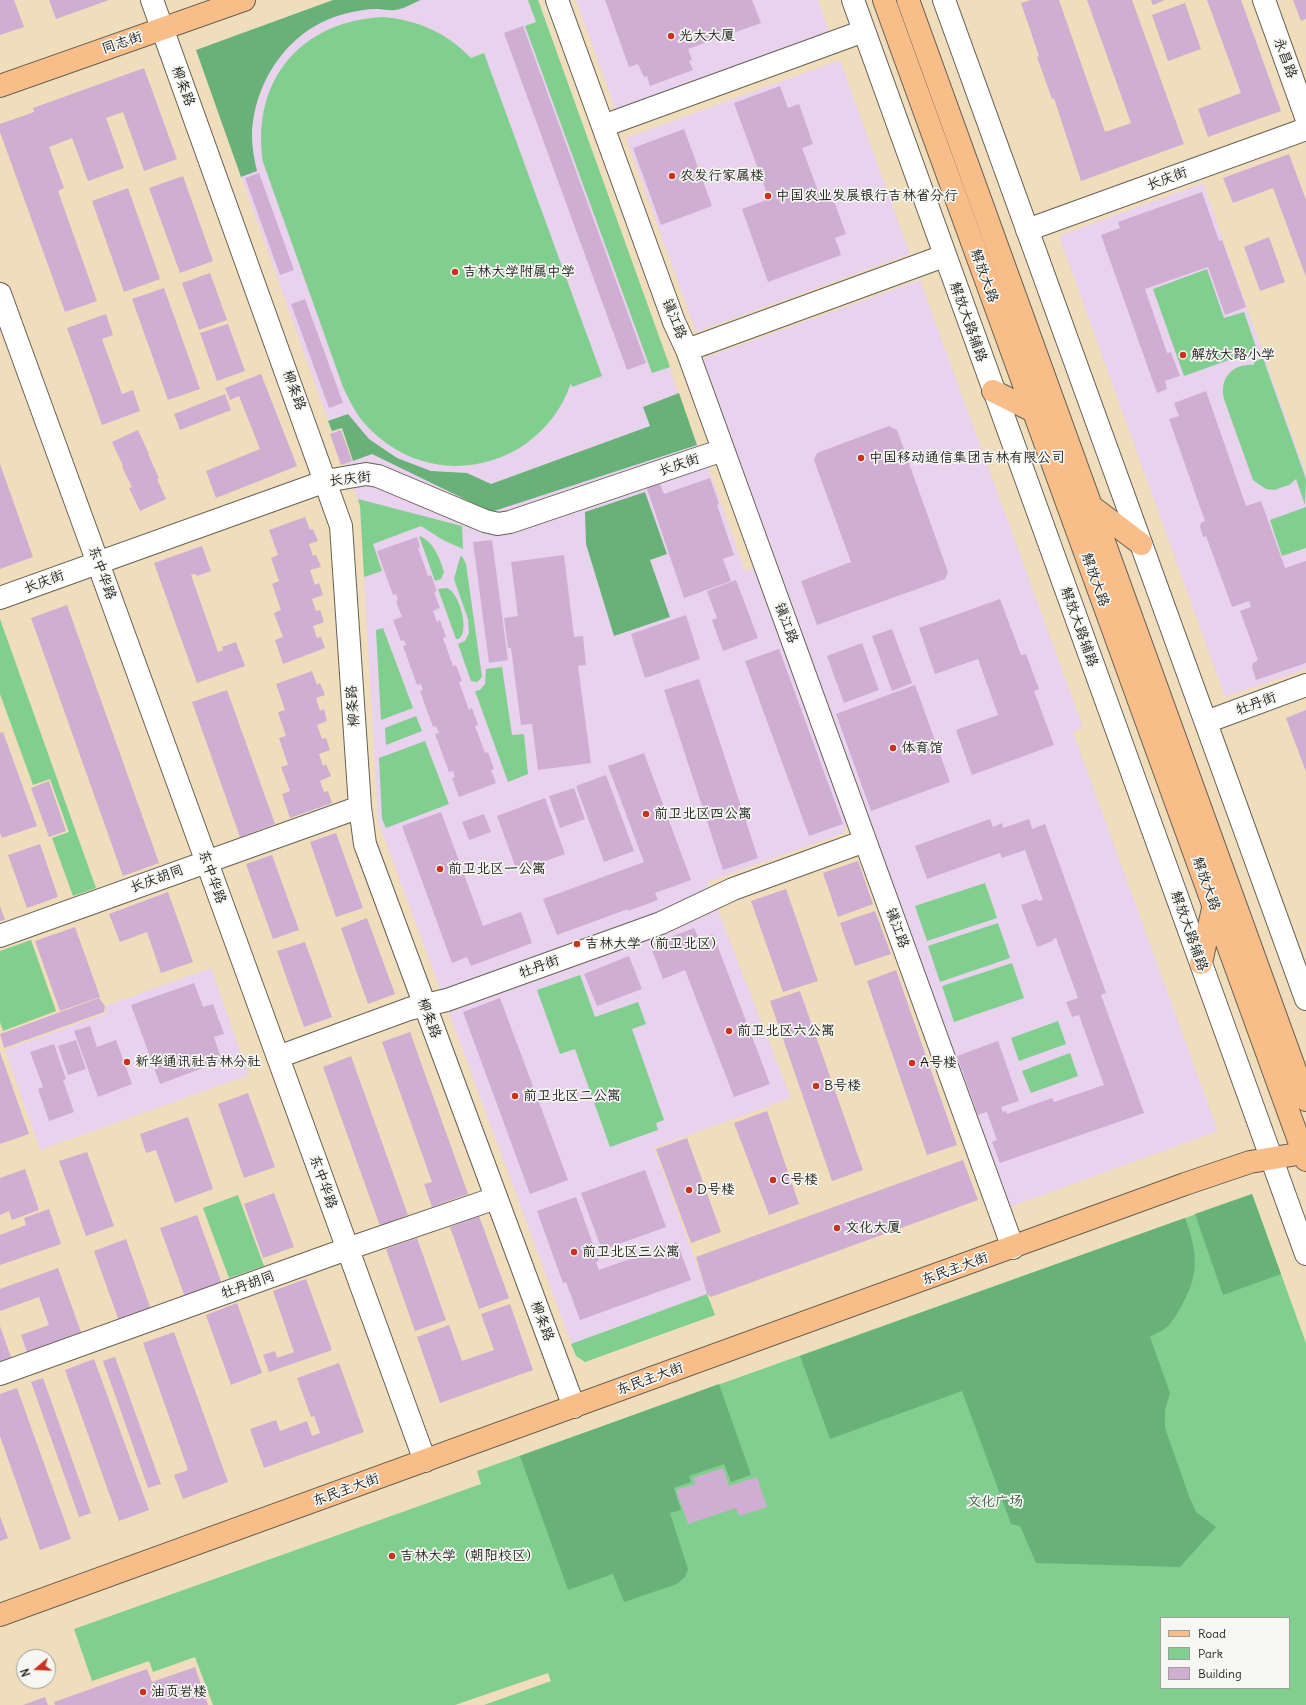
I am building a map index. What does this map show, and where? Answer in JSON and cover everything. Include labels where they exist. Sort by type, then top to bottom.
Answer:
[{"type":"main road","name":"同志街","points":[[0,72],[200,0]]},
{"type":"main road","name":"同志街","points":[[0,86],[157,15],[244,0]]},
{"type":"main road","name":"解放大路","points":[[884,0],[1305,1155]]},
{"type":"main road","name":"解放大路","points":[[908,0],[1306,1100]]},
{"type":"main road","points":[[993,392],[1033,411]]},
{"type":"main road","points":[[1091,506],[1141,544]]},
{"type":"main road","points":[[1201,963],[1214,904]]},
{"type":"main road","name":"东民主大街","points":[[0,1615],[1013,1248],[1192,1181],[1250,1162],[1271,1158],[1305,1155]]},
{"type":"street","name":"镇江路","points":[[558,0],[674,322],[687,350],[1013,1248]]},
{"type":"street","name":"解放大路辅路","points":[[852,0],[1306,1254]]},
{"type":"street","name":"永昌路","points":[[1264,0],[1306,117]]},
{"type":"street","points":[[950,2],[1027,230],[1306,999]]},
{"type":"street","name":"柳条路","points":[[157,15],[341,526],[360,807],[370,859],[574,1407]]},
{"type":"street","points":[[603,126],[864,31]]},
{"type":"street","name":"长庆街","points":[[1027,230],[1306,129]]},
{"type":"street","points":[[687,350],[944,256]]},
{"type":"street","name":"东中华路","points":[[0,294],[425,1461]]},
{"type":"street","name":"长庆街","points":[[0,598],[326,481],[366,474],[378,476],[485,521],[498,524],[510,522],[723,450]]},
{"type":"street","name":"牡丹街","points":[[1206,722],[1306,685]]},
{"type":"street","name":"长庆胡同","points":[[0,936],[360,807]]},
{"type":"street","name":"牡丹街","points":[[278,1057],[409,1009],[448,1000],[661,923],[733,889],[865,841]]},
{"type":"street","name":"牡丹胡同","points":[[0,1374],[347,1249],[496,1198]]},
{"type":"shaded area","name":"吉林大学（前卫北区）","points":[[333,0],[538,0],[697,445],[707,464],[745,571],[755,568],[848,818],[844,833],[707,882],[791,1098],[654,1148],[715,1315],[585,1362],[576,1356],[378,821],[360,506],[345,464],[353,461],[342,428],[332,431],[196,50]]},
{"type":"shaded area","points":[[576,0],[818,0],[832,38],[618,116]]},
{"type":"shaded area","name":"中国农业发展银行吉林省分行","points":[[840,60],[910,254],[696,332],[626,138]]},
{"type":"shaded area","name":"解放大路小学","points":[[1203,183],[1306,474],[1306,669],[1225,697],[1059,236]]},
{"type":"shaded area","points":[[920,280],[1083,727],[1073,732],[1218,1131],[1010,1207],[702,359]]},
{"type":"shaded area","name":"新华通讯社吉林分社","points":[[211,968],[249,1075],[40,1150],[5,1050],[107,1013],[105,1006]]},
{"type":"green space","points":[[333,0],[421,0],[398,9],[369,9],[344,14],[325,21],[307,31],[292,44],[278,59],[268,76],[254,115],[252,144],[257,171],[241,177],[196,50]]},
{"type":"green space","points":[[528,0],[538,0],[670,367],[652,373],[525,26],[536,22]]},
{"type":"green space","name":"吉林大学附属中学","points":[[383,17],[408,21],[431,29],[452,41],[471,58],[484,53],[602,376],[572,387],[571,383],[557,412],[537,435],[513,452],[486,462],[457,466],[427,462],[399,451],[373,432],[359,417],[343,387],[263,162],[261,132],[265,105],[274,81],[288,60],[306,43],[328,30],[354,21]]},
{"type":"green space","points":[[1207,269],[1224,318],[1244,312],[1257,350],[1184,376],[1153,289]]},
{"type":"green space","points":[[1263,358],[1306,479],[1305,505],[1296,479],[1289,485],[1274,490],[1266,489],[1253,480],[1224,399],[1224,385],[1229,373],[1234,369],[1246,365],[1254,365],[1254,362]]},
{"type":"green space","points":[[679,393],[697,445],[491,512],[372,454],[353,461],[342,428],[332,431],[328,421],[348,414],[369,439],[397,458],[431,471],[467,473],[491,484],[650,426],[643,407]]},
{"type":"green space","points":[[645,492],[667,554],[650,560],[670,617],[614,636],[586,544],[585,512]]},
{"type":"green space","points":[[358,499],[462,526],[463,549],[443,540],[421,526],[373,544],[382,571],[364,577],[360,506]]},
{"type":"green space","points":[[1306,507],[1306,548],[1282,556],[1270,520]]},
{"type":"green space","points":[[419,536],[428,541],[438,556],[444,572],[441,579],[435,581]]},
{"type":"green space","points":[[462,556],[466,564],[482,677],[477,682],[471,681],[458,644],[465,641],[469,633],[468,619],[454,579],[460,557]]},
{"type":"green space","points":[[447,588],[456,597],[462,613],[463,629],[462,635],[458,639],[456,639],[438,589]]},
{"type":"green space","points":[[0,619],[96,888],[73,896],[52,838],[69,832],[50,779],[33,785],[0,694]]},
{"type":"green space","points":[[383,628],[413,708],[381,720],[376,630]]},
{"type":"green space","points":[[502,667],[512,735],[524,734],[528,774],[508,782],[475,691],[480,690],[485,684],[486,669]]},
{"type":"green space","points":[[416,716],[422,731],[386,745],[385,728]]},
{"type":"green space","points":[[425,741],[449,804],[386,828],[382,819],[379,758]]},
{"type":"green space","points":[[985,883],[997,918],[927,941],[915,906]]},
{"type":"green space","points":[[998,923],[1010,958],[940,982],[928,946]]},
{"type":"green space","points":[[31,940],[56,1011],[3,1031],[0,1022],[0,951]]},
{"type":"green space","points":[[1012,963],[1024,998],[954,1022],[942,986]]},
{"type":"green space","points":[[580,975],[595,1017],[638,1002],[646,1024],[632,1029],[664,1120],[656,1123],[658,1130],[610,1147],[575,1049],[560,1054],[537,990]]},
{"type":"green space","points":[[1058,1021],[1066,1044],[1019,1061],[1011,1038]]},
{"type":"green space","points":[[1070,1053],[1078,1076],[1031,1093],[1022,1071]]},
{"type":"green space","name":"文化广场","points":[[1252,1194],[1306,1343],[1306,1705],[484,1705],[551,1681],[548,1673],[455,1705],[213,1705],[195,1657],[153,1672],[149,1661],[92,1681],[74,1629],[481,1484],[477,1471]]},
{"type":"green space","points":[[1252,1194],[1281,1274],[1223,1295],[1195,1214]]},
{"type":"green space","points":[[238,1195],[264,1266],[229,1278],[203,1208]]},
{"type":"green space","points":[[1185,1218],[1194,1251],[1195,1261],[1192,1281],[1183,1303],[1172,1321],[1166,1328],[1150,1337],[1170,1393],[1165,1410],[1165,1428],[1196,1512],[1216,1527],[1180,1567],[1036,1563],[1020,1526],[1011,1524],[962,1391],[830,1439],[800,1356]]},
{"type":"green space","points":[[707,1294],[715,1315],[585,1362],[576,1356],[571,1344]]},
{"type":"green space","points":[[719,1384],[751,1475],[731,1482],[724,1464],[689,1476],[691,1482],[674,1488],[681,1510],[670,1513],[688,1569],[685,1577],[677,1584],[624,1602],[613,1574],[568,1590],[520,1456]]},
{"type":"building","points":[[0,0],[14,0],[24,27],[0,35]]},
{"type":"building","points":[[49,0],[109,0],[56,19]]},
{"type":"building","name":"光大大厦","points":[[605,0],[752,0],[761,23],[688,49],[692,60],[689,61],[693,70],[650,86],[647,76],[644,77],[638,64],[629,67]]},
{"type":"building","points":[[1031,0],[1059,0],[1105,132],[1131,123],[1087,0],[1132,0],[1184,144],[1081,181],[1054,98],[1052,99],[1037,57],[1039,56],[1021,3]]},
{"type":"building","points":[[1151,0],[1165,0],[1153,5]]},
{"type":"building","points":[[1207,0],[1241,0],[1281,111],[1208,137],[1198,109],[1241,93]]},
{"type":"building","points":[[1293,0],[1306,0],[1306,19],[1301,21]]},
{"type":"building","points":[[1185,3],[1201,49],[1168,61],[1152,15]]},
{"type":"building","points":[[523,26],[646,363],[627,370],[504,33]]},
{"type":"building","points":[[144,68],[177,159],[144,171],[123,112],[106,118],[124,168],[88,181],[72,138],[49,147],[64,188],[58,191],[97,301],[65,312],[0,132],[0,124],[34,112],[33,108]]},
{"type":"building","points":[[780,86],[788,108],[799,104],[813,144],[802,148],[821,199],[832,196],[846,234],[835,238],[841,255],[768,282],[742,209],[769,199],[734,103]]},
{"type":"building","name":"农发行家属楼","points":[[684,129],[712,206],[661,225],[633,148]]},
{"type":"building","points":[[1289,154],[1306,200],[1306,277],[1273,188],[1233,203],[1223,178]]},
{"type":"building","points":[[259,173],[294,270],[280,275],[245,178]]},
{"type":"building","points":[[183,176],[213,261],[180,273],[149,188]]},
{"type":"building","points":[[128,188],[160,279],[124,292],[92,201]]},
{"type":"building","points":[[1202,192],[1219,241],[1222,240],[1246,307],[1225,315],[1208,267],[1145,289],[1167,353],[1171,352],[1180,376],[1165,381],[1167,389],[1157,393],[1101,235],[1120,228],[1118,222]]},
{"type":"building","points":[[1269,237],[1285,282],[1260,291],[1244,247]]},
{"type":"building","points":[[210,273],[227,320],[199,330],[182,283]]},
{"type":"building","points":[[164,288],[200,389],[168,400],[132,299]]},
{"type":"building","points":[[305,299],[343,403],[329,408],[291,304]]},
{"type":"building","points":[[106,314],[113,335],[102,339],[122,394],[133,390],[140,411],[102,425],[67,328]]},
{"type":"building","points":[[228,324],[245,371],[217,381],[200,333]]},
{"type":"building","points":[[261,374],[297,466],[216,498],[206,471],[260,449],[239,396],[230,400],[225,388]]},
{"type":"building","points":[[1206,391],[1246,506],[1261,501],[1285,568],[1306,561],[1306,663],[1256,680],[1252,667],[1253,663],[1258,660],[1240,611],[1251,607],[1249,601],[1232,607],[1206,536],[1203,537],[1200,527],[1201,523],[1205,521],[1169,419],[1179,416],[1174,403]]},
{"type":"building","points":[[225,394],[231,410],[180,430],[174,414]]},
{"type":"building","points":[[889,426],[897,430],[948,572],[945,579],[817,625],[801,581],[851,562],[814,460],[817,453]]},
{"type":"building","points":[[138,430],[159,478],[157,479],[166,499],[140,511],[129,488],[132,487],[112,442]]},
{"type":"building","points":[[341,430],[352,461],[341,465],[330,434]]},
{"type":"building","points":[[0,464],[33,557],[0,569]]},
{"type":"building","points":[[710,478],[719,504],[717,505],[734,555],[723,559],[731,581],[684,598],[646,486],[659,482],[664,494]]},
{"type":"building","points":[[305,517],[310,530],[313,529],[318,541],[309,544],[313,556],[316,555],[321,567],[310,570],[315,585],[319,583],[323,595],[312,599],[316,611],[320,610],[324,622],[313,626],[317,638],[321,637],[325,648],[283,664],[275,640],[283,637],[274,613],[281,610],[272,584],[279,581],[271,558],[278,555],[269,530]]},
{"type":"building","points":[[417,537],[420,547],[418,548],[428,576],[431,575],[437,591],[434,592],[440,608],[433,611],[437,622],[440,620],[446,637],[443,638],[453,666],[456,665],[462,681],[459,682],[469,710],[472,708],[478,725],[475,726],[485,753],[488,752],[494,769],[491,770],[496,783],[459,797],[452,778],[455,777],[453,771],[449,772],[435,734],[439,733],[436,726],[433,727],[420,691],[423,690],[421,684],[417,685],[403,646],[406,645],[404,640],[401,641],[393,620],[402,617],[396,601],[398,600],[396,594],[393,595],[377,551]]},
{"type":"building","points":[[492,540],[508,660],[489,663],[473,542]]},
{"type":"building","points":[[202,546],[211,571],[197,576],[196,574],[191,575],[218,652],[223,650],[222,647],[236,642],[245,666],[197,683],[154,563]]},
{"type":"building","points":[[564,555],[574,637],[583,636],[586,665],[578,666],[591,763],[538,770],[532,724],[521,725],[511,648],[508,648],[504,618],[518,616],[511,562]]},
{"type":"building","points":[[736,580],[758,638],[723,651],[712,620],[717,618],[707,591]]},
{"type":"building","points":[[1000,599],[1021,655],[1026,654],[1039,689],[1034,691],[1054,745],[972,775],[956,730],[998,715],[978,659],[935,674],[919,628]]},
{"type":"building","points":[[67,605],[159,863],[123,876],[31,618]]},
{"type":"building","points":[[686,615],[700,659],[645,678],[631,634]]},
{"type":"building","points":[[892,629],[912,683],[892,691],[872,636]]},
{"type":"building","points":[[862,643],[879,690],[844,703],[827,656]]},
{"type":"building","points":[[779,649],[843,824],[809,836],[745,661]]},
{"type":"building","points":[[312,671],[317,685],[320,683],[325,695],[316,698],[320,711],[324,709],[327,721],[317,725],[322,739],[326,738],[330,750],[319,754],[323,766],[326,764],[331,776],[320,781],[324,792],[328,791],[332,803],[290,818],[282,794],[290,791],[281,767],[288,765],[279,738],[286,736],[278,712],[285,710],[276,684]]},
{"type":"building","points":[[699,679],[758,858],[723,870],[664,690]]},
{"type":"building","name":"体育馆","points":[[915,685],[950,782],[871,811],[836,714]]},
{"type":"building","points":[[227,690],[275,824],[240,837],[192,702]]},
{"type":"building","points":[[1306,710],[1306,772],[1286,718]]},
{"type":"building","points":[[3,732],[37,826],[2,838],[0,833],[0,733]]},
{"type":"building","name":"前卫北区四公寓","points":[[644,753],[691,880],[655,893],[658,900],[628,911],[628,909],[557,935],[543,899],[644,862],[608,766]]},
{"type":"building","points":[[606,775],[634,851],[604,862],[576,786]]},
{"type":"building","points":[[49,781],[66,831],[49,837],[31,788]]},
{"type":"building","points":[[574,788],[585,819],[560,828],[549,796]]},
{"type":"building","points":[[545,798],[565,854],[517,871],[497,816]]},
{"type":"building","name":"前卫北区一公寓","points":[[441,812],[483,926],[521,912],[532,943],[471,966],[467,957],[452,963],[402,826]]},
{"type":"building","points":[[484,814],[491,832],[469,840],[462,822]]},
{"type":"building","points":[[990,819],[993,827],[1002,823],[1003,828],[1029,819],[1032,829],[1045,824],[1106,993],[1101,995],[1144,1113],[1000,1163],[992,1142],[997,1140],[987,1112],[978,1115],[957,1056],[998,1041],[1019,1101],[1001,1107],[1003,1112],[1006,1111],[1007,1114],[1052,1098],[1054,1102],[1104,1085],[1079,1015],[1072,1017],[1066,1002],[1078,998],[1056,938],[1053,939],[1053,941],[1037,947],[1021,905],[1038,899],[1038,901],[1043,900],[1025,850],[1002,858],[1000,853],[927,879],[915,846]]},
{"type":"building","points":[[336,833],[363,908],[336,917],[310,842]]},
{"type":"building","points":[[40,844],[58,897],[27,908],[8,855]]},
{"type":"building","points":[[272,855],[299,930],[273,939],[246,864]]},
{"type":"building","points":[[858,861],[873,904],[838,917],[823,873]]},
{"type":"building","points":[[786,889],[818,981],[783,992],[751,901]]},
{"type":"building","points":[[168,892],[193,962],[161,973],[147,932],[120,942],[109,914]]},
{"type":"building","points":[[0,906],[5,920],[0,921]]},
{"type":"building","points":[[875,911],[891,954],[855,966],[840,923]]},
{"type":"building","points":[[367,918],[395,994],[368,1004],[341,928]]},
{"type":"building","points":[[75,927],[100,997],[60,1011],[35,941]]},
{"type":"building","name":"前卫北区六公寓","points":[[694,928],[699,939],[713,934],[770,1084],[734,1097],[685,970],[663,979],[650,945]]},
{"type":"building","points":[[305,942],[332,1017],[304,1027],[277,951]]},
{"type":"building","points":[[629,956],[642,989],[597,1006],[584,974]]},
{"type":"building","name":"A号楼","points":[[896,970],[957,1145],[927,1155],[867,981]]},
{"type":"building","points":[[194,983],[203,1007],[213,1004],[224,1034],[214,1037],[222,1061],[160,1084],[131,1005]]},
{"type":"building","name":"B号楼","points":[[800,991],[863,1170],[832,1181],[770,1001]]},
{"type":"building","points":[[99,998],[105,1006],[104,1012],[4,1048],[0,1034]]},
{"type":"building","name":"前卫北区二公寓","points":[[500,998],[568,1180],[530,1194],[463,1012]]},
{"type":"building","points":[[90,1026],[97,1047],[116,1040],[132,1084],[98,1097],[74,1031]]},
{"type":"building","points":[[410,1032],[468,1194],[432,1207],[424,1184],[432,1182],[382,1042]]},
{"type":"building","points":[[76,1040],[86,1069],[68,1075],[58,1046]]},
{"type":"building","points":[[54,1044],[66,1079],[63,1080],[74,1112],[49,1121],[38,1089],[43,1087],[30,1052]]},
{"type":"building","points":[[0,1052],[29,1134],[0,1144]]},
{"type":"building","points":[[351,1056],[408,1215],[380,1226],[323,1067]]},
{"type":"building","points":[[248,1093],[275,1167],[244,1178],[218,1104]]},
{"type":"building","name":"C号楼","points":[[767,1111],[799,1204],[769,1215],[734,1123]]},
{"type":"building","points":[[188,1117],[213,1189],[175,1203],[156,1150],[146,1153],[140,1134]]},
{"type":"building","name":"D号楼","points":[[687,1138],[721,1232],[691,1243],[656,1149]]},
{"type":"building","points":[[87,1152],[114,1226],[86,1236],[59,1161]]},
{"type":"building","name":"文化大厦","points":[[963,1160],[978,1200],[711,1297],[707,1294],[696,1257]]},
{"type":"building","points":[[25,1169],[39,1210],[12,1220],[9,1211],[0,1215],[0,1178]]},
{"type":"building","points":[[645,1170],[666,1227],[602,1250],[581,1193]]},
{"type":"building","points":[[274,1193],[294,1247],[263,1258],[244,1204]]},
{"type":"building","name":"前卫北区三公寓","points":[[576,1197],[599,1261],[596,1262],[599,1270],[677,1242],[691,1280],[580,1320],[566,1282],[563,1283],[537,1211]]},
{"type":"building","points":[[49,1209],[61,1244],[0,1265],[0,1235],[26,1225],[24,1218]]},
{"type":"building","points":[[197,1215],[222,1284],[185,1297],[160,1228]]},
{"type":"building","points":[[479,1216],[509,1298],[479,1309],[450,1227]]},
{"type":"building","points":[[417,1238],[446,1320],[415,1331],[386,1249]]},
{"type":"building","points":[[126,1239],[151,1310],[119,1321],[94,1251]]},
{"type":"building","points":[[58,1268],[82,1335],[28,1355],[21,1335],[49,1325],[39,1297],[0,1311],[0,1289]]},
{"type":"building","points":[[306,1279],[332,1350],[269,1372],[263,1355],[275,1351],[277,1358],[294,1352],[273,1291]]},
{"type":"building","points":[[237,1303],[262,1373],[231,1385],[206,1315]]},
{"type":"building","points":[[510,1304],[533,1370],[440,1403],[417,1337],[449,1325],[462,1361],[494,1350],[481,1314]]},
{"type":"building","points":[[0,1326],[12,1360],[0,1364]]},
{"type":"building","points":[[174,1332],[228,1482],[183,1499],[174,1475],[188,1470],[143,1343]]},
{"type":"building","points":[[115,1357],[161,1484],[148,1488],[103,1361]]},
{"type":"building","points":[[94,1359],[149,1510],[119,1521],[65,1370]]},
{"type":"building","points":[[339,1363],[364,1432],[264,1468],[250,1429],[276,1420],[280,1431],[307,1421],[312,1436],[320,1433],[314,1416],[311,1417],[297,1378]]},
{"type":"building","points":[[43,1378],[91,1513],[79,1517],[31,1382]]},
{"type":"building","points":[[17,1388],[71,1539],[40,1550],[0,1436],[0,1394]]},
{"type":"building","points":[[723,1468],[729,1486],[757,1477],[767,1507],[739,1516],[736,1508],[688,1524],[676,1490],[695,1484],[693,1478]]},
{"type":"building","points":[[0,1516],[8,1538],[0,1541]]},
{"type":"building","name":"油页岩楼","points":[[195,1667],[208,1705],[55,1705],[54,1702],[147,1669],[152,1682]]},
{"type":"building","points":[[45,1697],[48,1705],[23,1705]]},
{"type":"place","name":"光大大厦","points":[[671,36]]},
{"type":"place","name":"农发行家属楼","points":[[672,176]]},
{"type":"place","name":"中国农业发展银行吉林省分行","points":[[768,196]]},
{"type":"place","name":"吉林大学附属中学","points":[[455,272]]},
{"type":"place","name":"解放大路小学","points":[[1183,355]]},
{"type":"place","name":"中国移动通信集团吉林有限公司","points":[[861,458]]},
{"type":"place","name":"体育馆","points":[[893,748]]},
{"type":"place","name":"前卫北区四公寓","points":[[646,814]]},
{"type":"place","name":"前卫北区一公寓","points":[[440,869]]},
{"type":"place","name":"吉林大学（前卫北区）","points":[[577,944]]},
{"type":"place","name":"前卫北区六公寓","points":[[729,1031]]},
{"type":"place","name":"新华通讯社吉林分社","points":[[127,1062]]},
{"type":"place","name":"A号楼","points":[[912,1063]]},
{"type":"place","name":"B号楼","points":[[816,1086]]},
{"type":"place","name":"前卫北区二公寓","points":[[515,1096]]},
{"type":"place","name":"C号楼","points":[[773,1180]]},
{"type":"place","name":"D号楼","points":[[689,1190]]},
{"type":"place","name":"文化大厦","points":[[837,1228]]},
{"type":"place","name":"前卫北区三公寓","points":[[574,1252]]},
{"type":"place","name":"吉林大学（朝阳校区）","points":[[392,1556]]},
{"type":"place","name":"油页岩楼","points":[[143,1692]]}]
